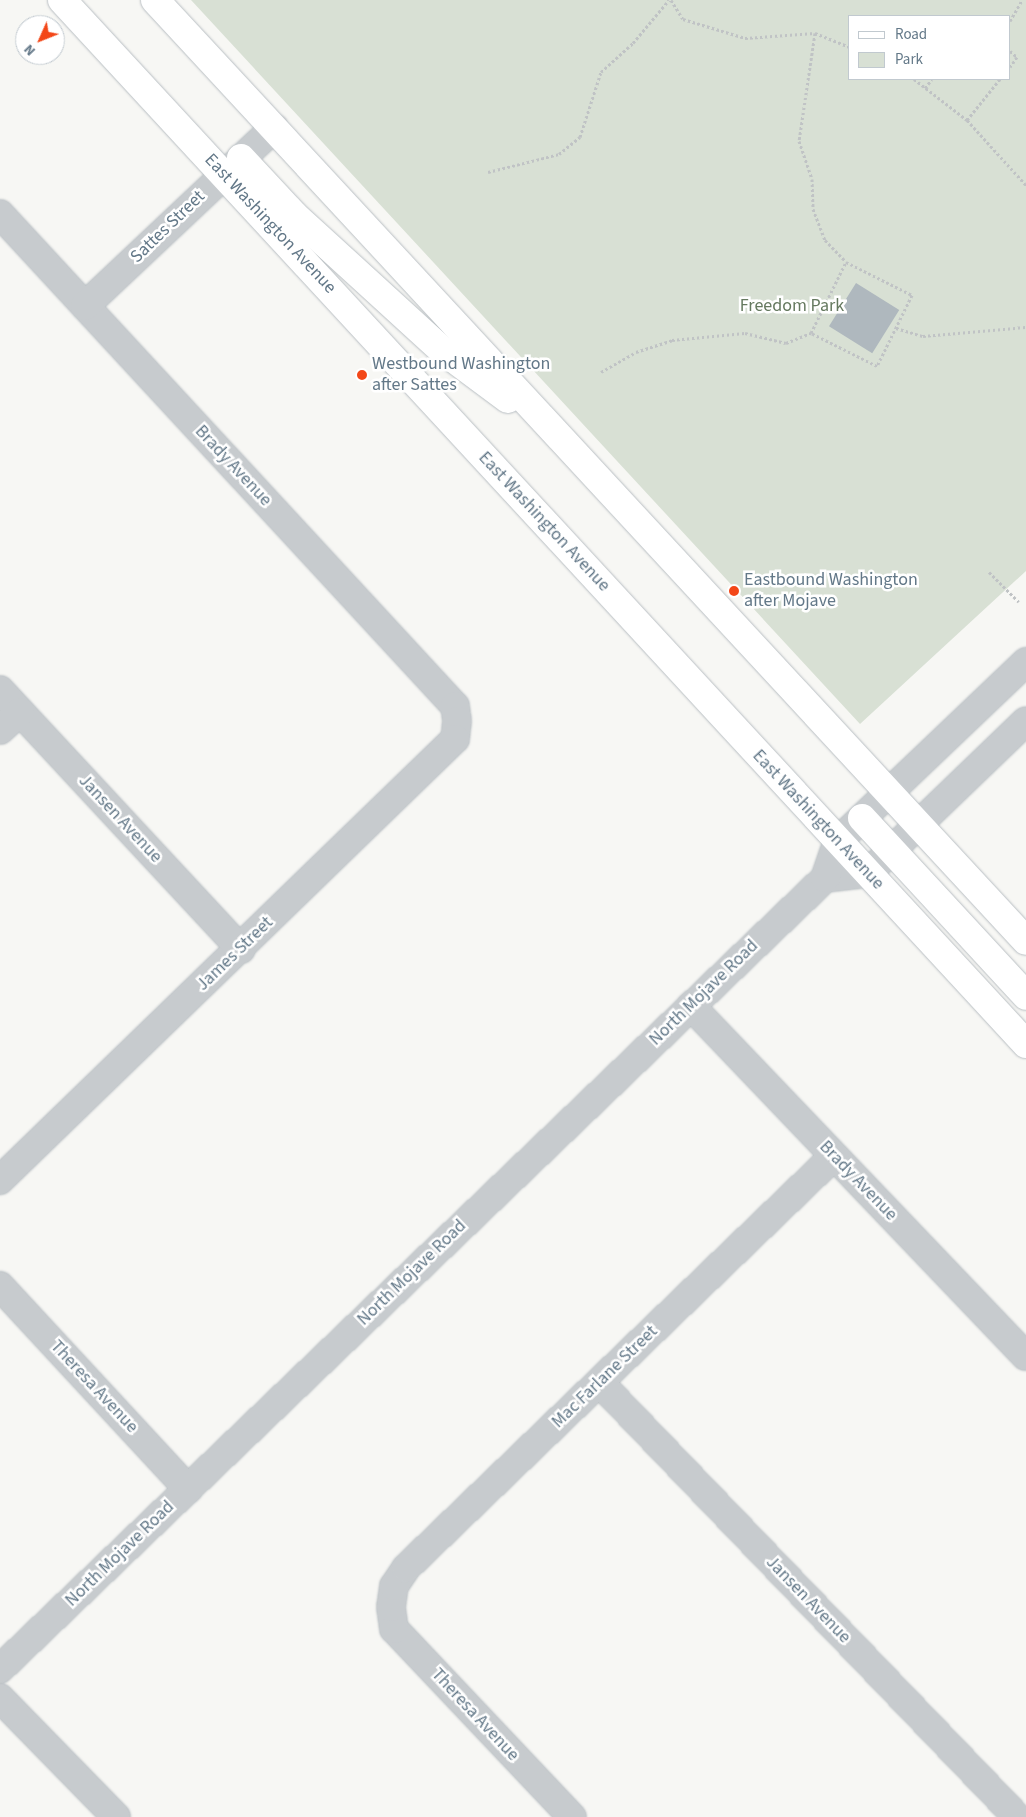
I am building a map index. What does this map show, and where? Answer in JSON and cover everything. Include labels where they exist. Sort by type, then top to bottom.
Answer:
[{"type":"main road","name":"East Washington Avenue","points":[[62,0],[232,166],[838,842],[1026,1044]]},
{"type":"main road","points":[[155,0],[1026,941]]},
{"type":"main road","points":[[232,166],[294,215],[442,350],[560,437]]},
{"type":"main road","points":[[862,818],[1026,996]]},
{"type":"street","name":"Sattes Street","points":[[85,306],[274,128]]},
{"type":"street","name":"Brady Avenue","points":[[0,214],[455,706],[457,721]]},
{"type":"street","name":"North Mojave Road","points":[[0,1670],[825,878],[838,842],[1026,662]]},
{"type":"street","name":"Jansen Avenue","points":[[0,690],[241,949]]},
{"type":"street","points":[[0,730],[20,712]]},
{"type":"street","name":"James Street","points":[[0,1180],[241,949],[455,738],[457,721]]},
{"type":"street","points":[[825,878],[868,874],[1026,721]]},
{"type":"street","name":"Brady Avenue","points":[[690,1006],[1026,1356]]},
{"type":"street","name":"Mac Farlane Street","points":[[391,1607],[394,1586],[406,1568],[834,1156]]},
{"type":"street","name":"Theresa Avenue","points":[[0,1286],[188,1489]]},
{"type":"street","name":"Jansen Avenue","points":[[599,1382],[1017,1817]]},
{"type":"street","name":"Theresa Avenue","points":[[391,1607],[394,1629],[572,1817]]},
{"type":"street","points":[[0,1698],[116,1817]]},
{"type":"path","points":[[488,172],[559,154],[580,137],[601,72],[634,43],[670,0],[683,19],[745,38],[815,33],[848,46]]},
{"type":"path","points":[[1011,20],[1022,0]]},
{"type":"path","points":[[811,333],[877,366],[912,295],[846,262],[825,240],[813,210],[812,178],[799,142],[815,33]]},
{"type":"path","points":[[1011,52],[1017,57],[1011,65]]},
{"type":"path","points":[[915,80],[967,120],[1026,185]]},
{"type":"path","points":[[925,88],[931,80]]},
{"type":"path","points":[[967,120],[999,80]]},
{"type":"path","points":[[601,372],[636,352],[672,340],[745,333],[786,343],[811,333],[846,262]]},
{"type":"path","points":[[896,328],[923,336],[1026,327]]},
{"type":"path","points":[[989,572],[1019,602]]},
{"type":"green space","name":"Freedom Park","points":[[191,0],[1026,0],[1026,571],[860,724]]},
{"type":"building","points":[[856,283],[899,310],[872,353],[829,326]]},
{"type":"place","name":"Westbound Washington after Sattes","points":[[362,375]]},
{"type":"place","name":"Eastbound Washington after Mojave","points":[[734,591]]}]
